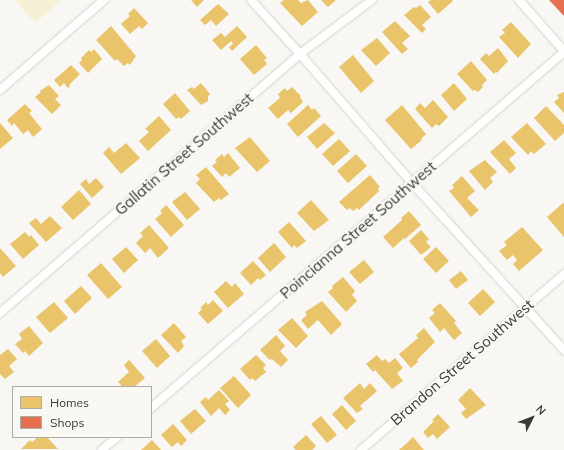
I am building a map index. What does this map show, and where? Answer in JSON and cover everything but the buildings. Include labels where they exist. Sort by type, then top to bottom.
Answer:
[{"type":"street","points":[[0,90],[104,0]]},
{"type":"street","points":[[251,0],[412,183],[564,350]]},
{"type":"street","name":"Gallatin Street Southwest","points":[[0,313],[300,54],[372,0]]},
{"type":"street","points":[[519,0],[564,52]]},
{"type":"street","name":"Poincianna Street Southwest","points":[[152,407],[564,52]]},
{"type":"street","name":"Brandon Street Southwest","points":[[361,450],[564,274]]},
{"type":"street","points":[[102,450],[117,438]]},
{"type":"shaded area","points":[[15,0],[62,0],[35,23]]}]
